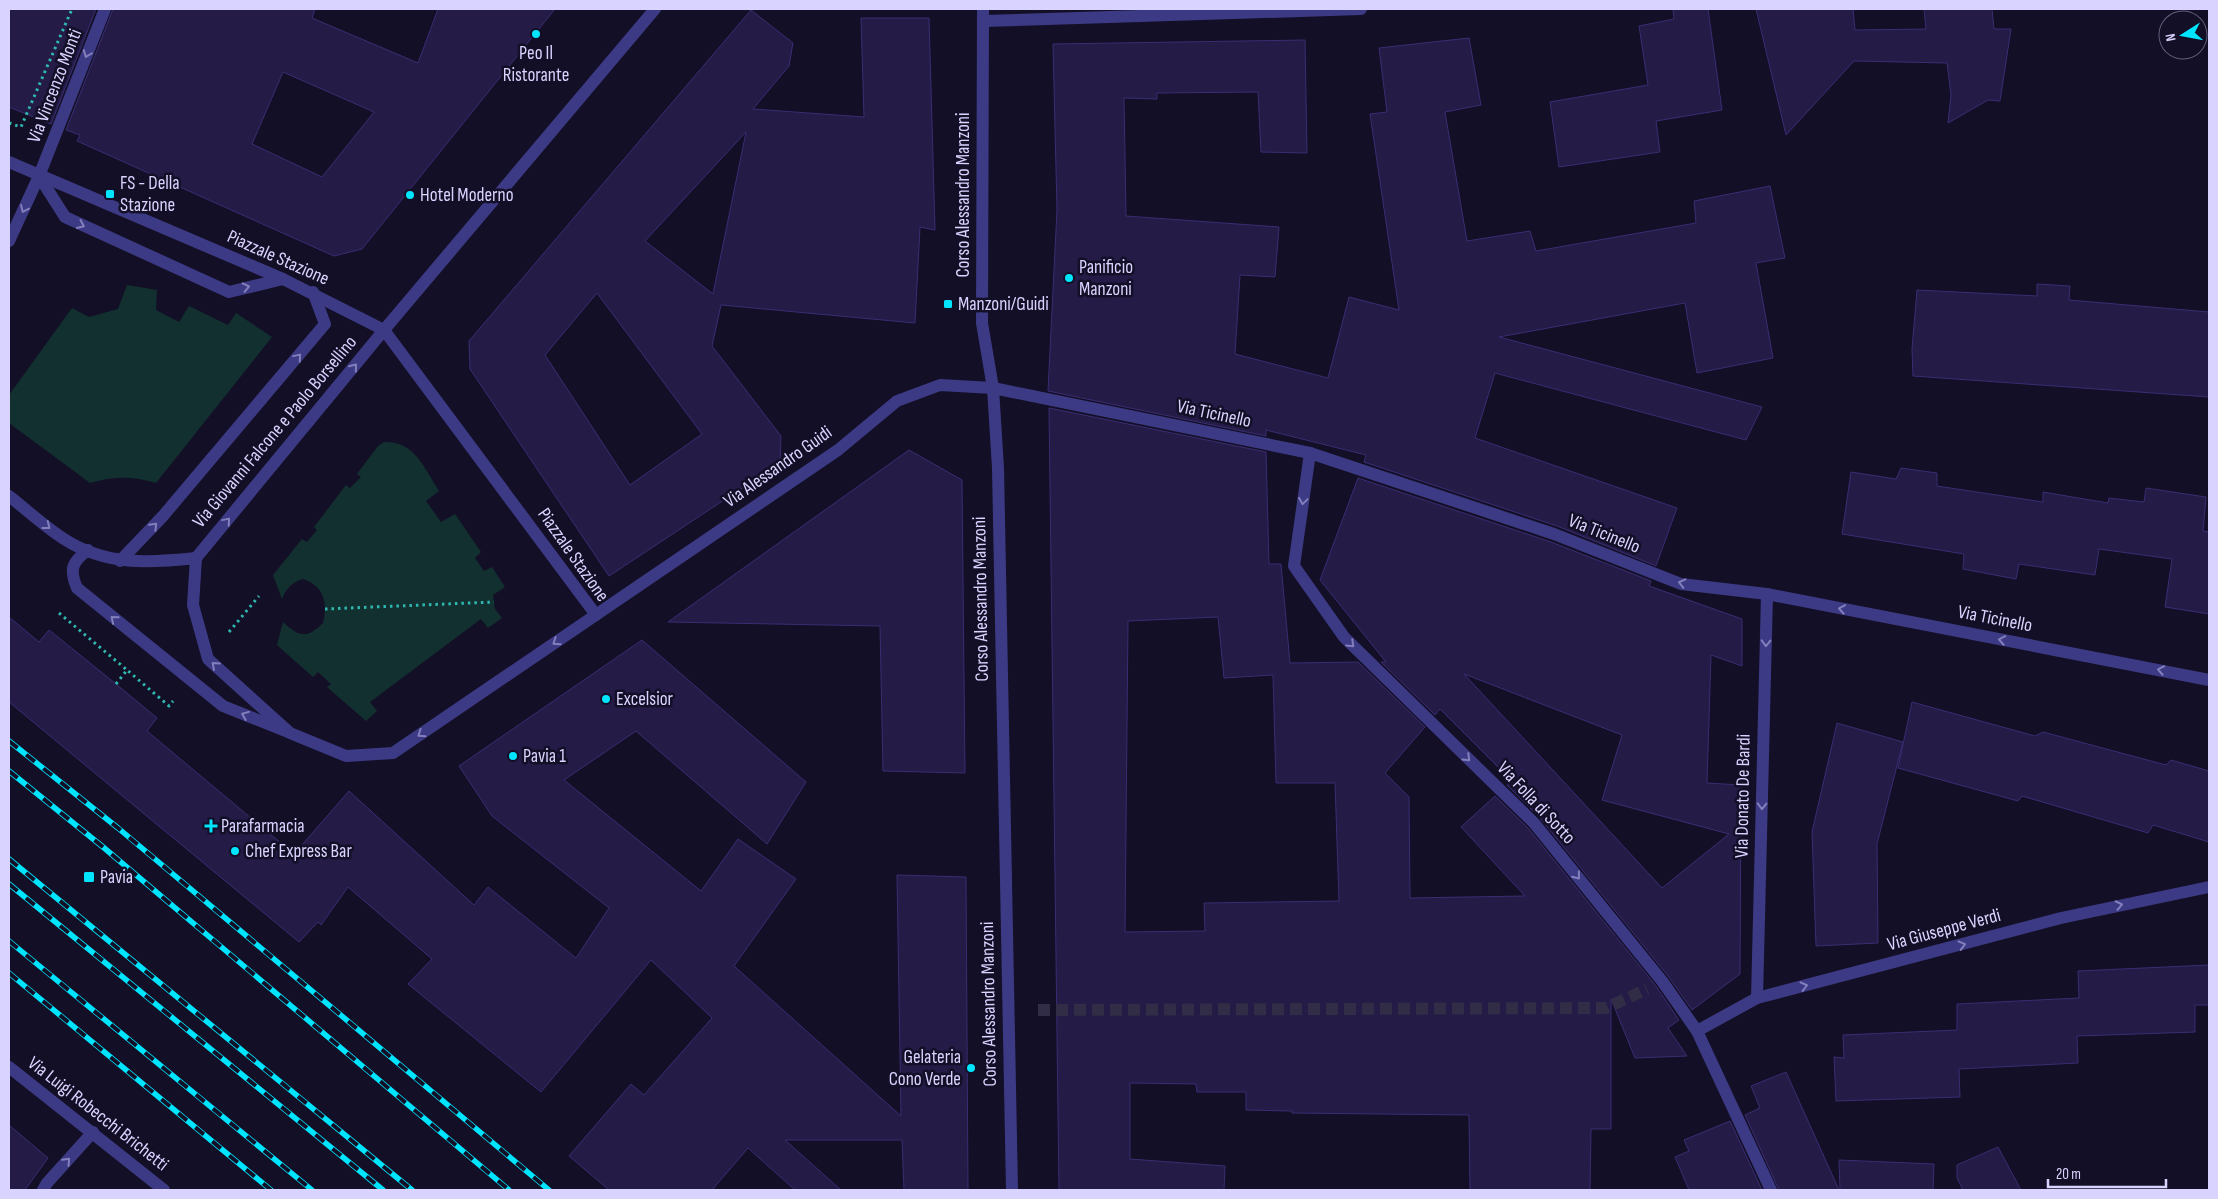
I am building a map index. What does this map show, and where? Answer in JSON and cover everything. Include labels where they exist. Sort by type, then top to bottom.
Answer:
[{"type":"street","name":"Via Vincenzo Monti","points":[[39,176],[105,9]]},
{"type":"street","name":"Via Giovanni Falcone e Paolo Borsellino","points":[[196,558],[384,330],[655,9]]},
{"type":"street","points":[[983,15],[1360,9]]},
{"type":"street","name":"Corso Alessandro Manzoni","points":[[983,15],[982,323],[993,388],[998,468],[1012,1190]]},
{"type":"street","name":"Piazzale Stazione","points":[[9,162],[313,292],[384,330],[596,615],[393,753],[346,756],[290,733],[208,659],[193,605],[196,558]]},
{"type":"street","points":[[9,241],[39,176]]},
{"type":"street","points":[[39,176],[65,217],[229,292],[282,279]]},
{"type":"street","points":[[120,561],[164,516],[325,324],[313,292]]},
{"type":"street","name":"Via Alessandro Guidi","points":[[596,615],[838,450],[897,402],[940,385],[993,388]]},
{"type":"street","name":"Via Ticinello","points":[[993,388],[1310,453],[1554,534],[1682,584],[1767,594],[2209,680]]},
{"type":"street","name":"Via Folla di Sotto","points":[[1310,453],[1294,566],[1344,637],[1534,823],[1662,982],[1697,1032],[1772,1190]]},
{"type":"street","points":[[9,496],[64,540],[120,561],[154,562],[196,558]]},
{"type":"street","points":[[88,550],[76,559],[71,575],[77,588],[223,706],[290,733]]},
{"type":"street","name":"Via Donato De Bardi","points":[[1757,998],[1767,594]]},
{"type":"street","name":"Via Giuseppe Verdi","points":[[1697,1032],[1757,998],[2061,918],[2209,887]]},
{"type":"street","name":"Via Luigi Robecchi Brichetti","points":[[9,1067],[164,1190]]},
{"type":"street","points":[[44,1190],[47,1183],[93,1132]]},
{"type":"path","points":[[9,123],[20,128],[72,9]]},
{"type":"path","points":[[325,609],[494,602]]},
{"type":"path","points":[[60,613],[127,670]]},
{"type":"green space","points":[[127,285],[157,290],[156,310],[179,322],[189,306],[228,325],[236,313],[272,337],[156,483],[123,478],[90,483],[9,423],[9,395],[72,308],[89,317],[118,309]]},
{"type":"green space","points":[[384,442],[404,446],[418,458],[439,491],[426,501],[441,522],[455,514],[481,552],[475,558],[484,571],[492,567],[505,587],[493,595],[495,609],[502,618],[488,628],[481,619],[370,702],[377,711],[366,721],[327,687],[331,684],[318,672],[313,677],[277,645],[283,622],[298,633],[308,634],[323,623],[325,609],[323,596],[320,591],[316,586],[303,579],[290,586],[282,599],[273,575],[302,539],[307,542],[317,530],[314,527],[346,485],[350,488],[361,477],[357,474],[378,446]]},
{"type":"building","points":[[9,9],[96,9],[51,124],[9,107]]},
{"type":"building","points":[[113,9],[315,9],[312,18],[418,63],[438,9],[555,9],[362,249],[334,256],[77,141],[80,135],[66,130]],"holes":[[[283,72],[374,112],[322,177],[252,144]]]},
{"type":"building","points":[[1673,9],[1708,9],[1722,110],[1656,121],[1660,152],[1559,167],[1550,102],[1648,85],[1639,26],[1674,19]]},
{"type":"building","points":[[1756,9],[1853,9],[1855,30],[1926,29],[1924,9],[1992,9],[1994,29],[2011,29],[2000,101],[1988,100],[1948,123],[1951,95],[1947,63],[1854,61],[1786,135]]},
{"type":"building","points":[[751,10],[793,43],[789,66],[753,109],[864,117],[861,18],[929,18],[935,230],[920,227],[915,323],[721,305],[712,346],[781,436],[780,463],[609,576],[470,369],[469,341]],"holes":[[[746,132],[713,294],[645,241]],[[597,293],[702,434],[630,485],[545,355]]]},
{"type":"building","points":[[1469,38],[1481,105],[1445,112],[1467,241],[1530,231],[1536,251],[1696,223],[1694,201],[1770,186],[1785,258],[1756,263],[1773,358],[1697,373],[1685,303],[1499,337],[1762,407],[1746,440],[1495,373],[1475,438],[1677,508],[1656,566],[1557,526],[1364,462],[1366,455],[1266,430],[1266,436],[1048,391],[1057,210],[1053,44],[1305,40],[1307,153],[1261,152],[1258,92],[1157,93],[1157,99],[1124,98],[1126,216],[1279,227],[1275,277],[1240,275],[1235,354],[1328,378],[1349,297],[1399,310],[1370,114],[1387,112],[1379,48]]},
{"type":"building","points":[[2037,284],[2070,286],[2069,300],[2209,312],[2209,397],[1913,376],[1912,349],[1917,290],[2037,296]]},
{"type":"building","points":[[1049,408],[1266,452],[1269,564],[1281,564],[1290,663],[1358,662],[1425,727],[1385,773],[1409,797],[1410,898],[1525,896],[1461,827],[1495,796],[1528,828],[1656,986],[1679,1020],[1668,1028],[1687,1056],[1635,1058],[1611,999],[1611,1129],[1591,1129],[1590,1190],[1470,1190],[1469,1115],[1292,1113],[1292,1111],[1246,1110],[1246,1092],[1197,1092],[1196,1084],[1130,1083],[1130,1159],[1225,1166],[1224,1190],[1059,1190]],"holes":[[[1218,617],[1224,678],[1273,675],[1276,783],[1335,783],[1339,901],[1204,903],[1205,931],[1125,932],[1128,621]]]},
{"type":"building","points":[[909,450],[962,480],[965,773],[883,771],[880,626],[668,622]]},
{"type":"building","points":[[1901,468],[1937,473],[1937,486],[2043,502],[2043,492],[2108,503],[2109,498],[2144,502],[2146,488],[2206,497],[2203,531],[2209,532],[2209,614],[2165,607],[2172,559],[2099,549],[2095,575],[2019,564],[2016,579],[1963,569],[1964,554],[1842,534],[1851,472],[1896,479]]},
{"type":"building","points":[[1358,478],[1551,542],[1651,581],[1649,586],[1742,619],[1742,666],[1711,655],[1707,783],[1741,785],[1740,974],[1692,1010],[1668,976],[1540,818],[1507,785],[1512,781],[1440,709],[1435,715],[1381,662],[1386,662],[1320,580]],"holes":[[[1464,674],[1622,735],[1602,800],[1729,834],[1662,888]]]},
{"type":"building","points":[[9,617],[39,642],[49,630],[157,718],[147,731],[294,854],[349,791],[474,905],[488,887],[576,958],[609,908],[492,816],[459,766],[642,640],[806,782],[767,844],[636,731],[564,780],[701,891],[738,839],[796,879],[734,966],[901,1116],[897,875],[966,877],[968,1190],[904,1190],[902,1140],[785,1140],[841,1190],[795,1190],[748,1148],[712,1190],[609,1190],[569,1156],[631,1084],[644,1095],[712,1018],[651,960],[541,1092],[408,984],[432,959],[348,887],[321,925],[318,922],[299,942],[9,702]]},
{"type":"building","points":[[1912,702],[2035,736],[2043,732],[2166,765],[2171,760],[2209,771],[2209,842],[2153,825],[2148,833],[2022,796],[2018,801],[1898,768]]},
{"type":"building","points":[[1837,723],[1903,742],[1877,844],[1878,943],[1816,946],[1812,832]]},
{"type":"building","points":[[2209,965],[2209,1005],[2195,1005],[2195,1032],[2077,1036],[2078,1063],[1959,1069],[1960,1097],[1836,1101],[1834,1057],[1844,1058],[1843,1035],[1957,1030],[1957,1004],[2079,998],[2078,971]]},
{"type":"building","points":[[1786,1072],[1839,1190],[1779,1190],[1745,1115],[1760,1108],[1751,1086]]},
{"type":"building","points":[[1730,1121],[1762,1190],[1689,1190],[1675,1157],[1689,1151],[1684,1140]]},
{"type":"building","points":[[9,1125],[48,1158],[25,1190],[9,1190]]},
{"type":"building","points":[[1998,1147],[2021,1190],[1963,1190],[1957,1178],[1957,1165]]},
{"type":"building","points":[[1839,1160],[1934,1164],[1933,1190],[1840,1190]]},
{"type":"tunnel","points":[[1038,1010],[1606,1008],[1647,989]]},
{"type":"railway","points":[[9,741],[118,828],[549,1190]]},
{"type":"railway","points":[[9,771],[103,847],[509,1190]]},
{"type":"railway","points":[[9,859],[412,1190]]},
{"type":"railway","points":[[9,884],[383,1190]]},
{"type":"railway","points":[[9,941],[312,1190]]},
{"type":"railway","points":[[9,973],[271,1190]]},
{"type":"place","name":"Peo Il Ristorante","points":[[536,34]]},
{"type":"place","name":"FS - Della Stazione","points":[[110,194]]},
{"type":"place","name":"Hotel Moderno","points":[[410,195]]},
{"type":"place","name":"Panificio Manzoni","points":[[1069,278]]},
{"type":"place","name":"Manzoni/Guidi","points":[[948,304]]},
{"type":"place","name":"Excelsior","points":[[606,699]]},
{"type":"place","name":"Pavia 1","points":[[513,756]]},
{"type":"place","name":"Parafarmacia","points":[[211,826]]},
{"type":"place","name":"Chef Express Bar","points":[[235,851]]},
{"type":"place","name":"Pavia","points":[[89,877]]},
{"type":"place","name":"Gelateria Cono Verde","points":[[971,1068]]}]
